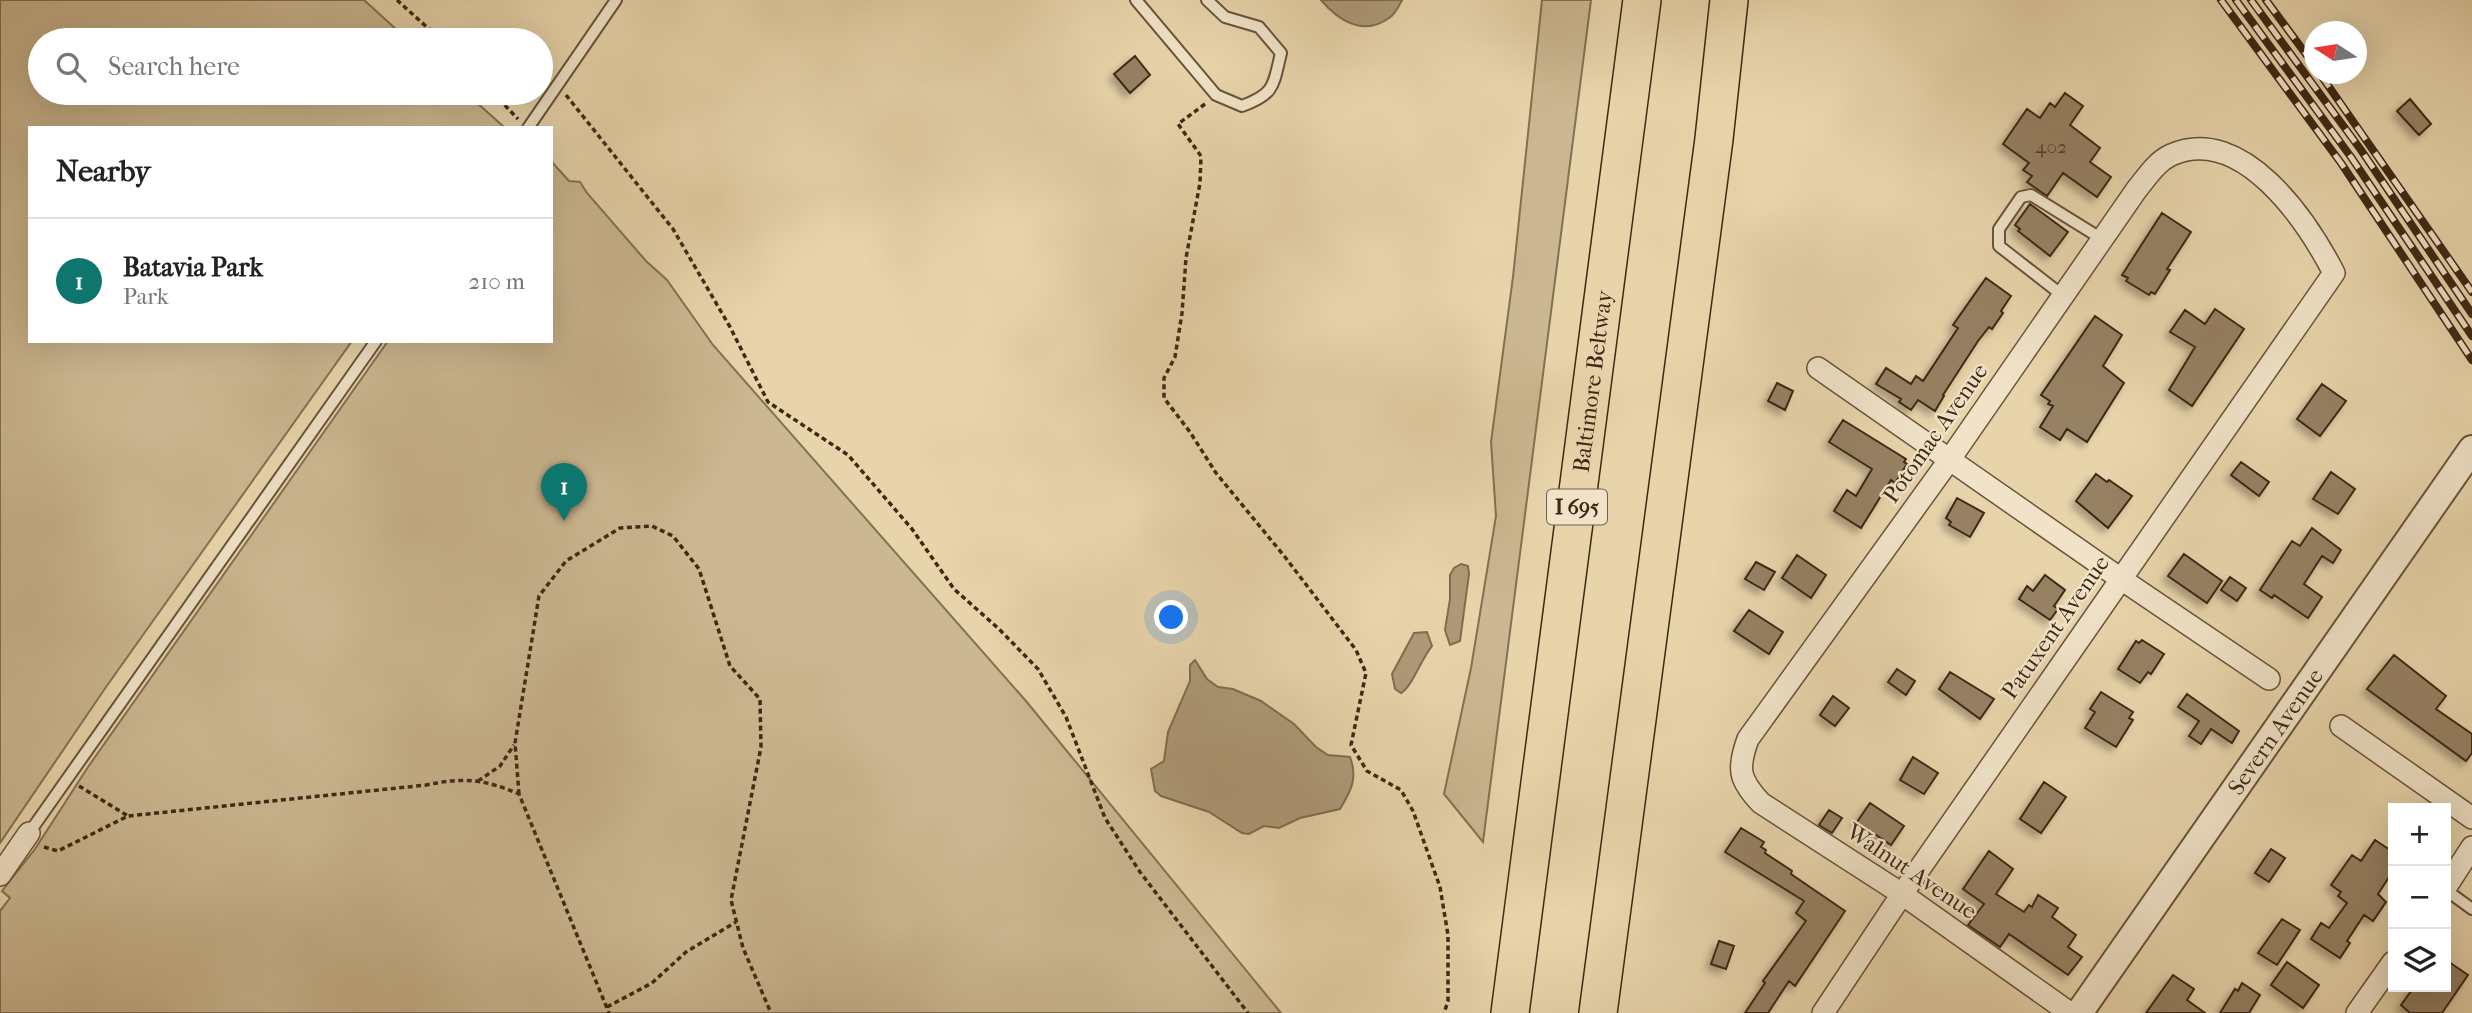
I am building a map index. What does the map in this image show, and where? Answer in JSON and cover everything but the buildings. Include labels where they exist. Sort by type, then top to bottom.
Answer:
[{"type":"highway","name":"Baltimore Beltway","points":[[1510,1013],[1642,0]]},
{"type":"highway","points":[[1598,1013],[1730,0]]},
{"type":"street","name":"Potomac Avenue","points":[[1741,762],[1748,739],[1950,459],[2062,295],[2155,166],[2171,155],[2203,149],[2243,162],[2286,200],[2308,227],[2334,273]]},
{"type":"street","name":"Patuxent Avenue","points":[[1823,1013],[1902,894],[2334,273]]},
{"type":"street","points":[[1818,368],[2269,679]]},
{"type":"street","name":"Severn Avenue","points":[[2079,1013],[2465,459]]},
{"type":"street","points":[[2341,726],[2472,818]]},
{"type":"street","name":"Walnut Avenue","points":[[1741,762],[1741,774],[1746,785],[1761,803],[1902,894],[2070,1013]]},
{"type":"street","points":[[0,874],[26,838]]},
{"type":"street","points":[[2451,880],[2472,847]]},
{"type":"street","points":[[2357,1013],[2388,969]]},
{"type":"lane","points":[[553,91],[616,0]]},
{"type":"lane","points":[[1136,0],[1216,95],[1242,106],[1263,99],[1274,85],[1281,53],[1259,27],[1226,17],[1207,0]]},
{"type":"lane","points":[[524,124],[541,105]]},
{"type":"lane","points":[[2062,295],[1999,246],[1999,229],[2021,197],[2031,195],[2102,239]]},
{"type":"lane","points":[[26,838],[375,343]]},
{"type":"lane","points":[[2451,892],[2472,909]]},
{"type":"path","points":[[397,0],[428,28]]},
{"type":"path","points":[[558,85],[673,229],[730,327],[768,402],[848,454],[912,529],[954,589],[1038,669],[1066,718],[1105,818],[1140,872],[1248,1013]]},
{"type":"path","points":[[1216,95],[1178,124],[1201,156],[1200,183],[1186,258],[1175,357],[1164,378],[1164,398],[1190,432],[1216,474],[1286,557],[1356,650],[1366,673],[1351,745],[1367,771],[1401,790],[1413,811],[1440,887],[1448,935],[1448,1001],[1444,1013]]},
{"type":"path","points":[[505,105],[524,124]]},
{"type":"path","points":[[609,1013],[519,794],[515,743],[539,596],[566,561],[620,528],[652,526],[673,536],[699,569],[730,666],[760,699],[761,747],[731,900],[743,948],[771,1013]]},
{"type":"path","points":[[477,782],[500,766],[515,743]]},
{"type":"path","points":[[67,779],[128,816]]},
{"type":"path","points":[[26,838],[58,851],[128,816],[426,785],[455,779],[496,784],[519,794]]},
{"type":"path","points":[[607,1007],[652,983],[686,952],[736,922]]},
{"type":"shaded area","points":[[0,0],[364,0],[395,28],[28,28],[28,105],[479,105],[503,126],[28,126],[28,343],[351,343],[106,687],[0,843]]},
{"type":"shaded area","points":[[1321,0],[1402,0],[1391,17],[1379,24],[1361,26],[1335,14]]},
{"type":"shaded area","points":[[1542,0],[1591,0],[1483,842],[1444,794],[1471,668],[1496,516],[1491,442],[1513,277]]},
{"type":"shaded area","points":[[553,163],[569,181],[580,182],[646,261],[667,280],[713,345],[1026,701],[1281,1013],[0,1013],[0,911],[10,898],[2,891],[35,849],[88,767],[387,343],[553,343]]},
{"type":"shaded area","points":[[1461,564],[1468,566],[1469,574],[1460,641],[1450,645],[1445,630],[1450,599],[1450,575],[1454,568]]},
{"type":"shaded area","points":[[1427,632],[1432,646],[1409,685],[1401,693],[1395,689],[1392,674],[1414,633]]},
{"type":"shaded area","points":[[1195,660],[1207,679],[1218,687],[1233,689],[1261,701],[1294,724],[1316,747],[1328,755],[1350,757],[1352,784],[1340,809],[1300,818],[1279,828],[1264,826],[1249,834],[1242,833],[1209,812],[1161,796],[1155,791],[1151,769],[1164,761],[1168,732],[1190,681],[1190,665]]},
{"type":"railway","points":[[2221,0],[2341,163],[2472,360]]},
{"type":"railway","points":[[2236,0],[2351,157],[2472,336]]},
{"type":"railway","points":[[2251,0],[2361,150],[2472,314]]},
{"type":"railway","points":[[2266,0],[2304,51]]},
{"type":"railway","points":[[2327,84],[2472,292]]},
{"type":"place","name":"Batavia Park","points":[[564,521]]}]
